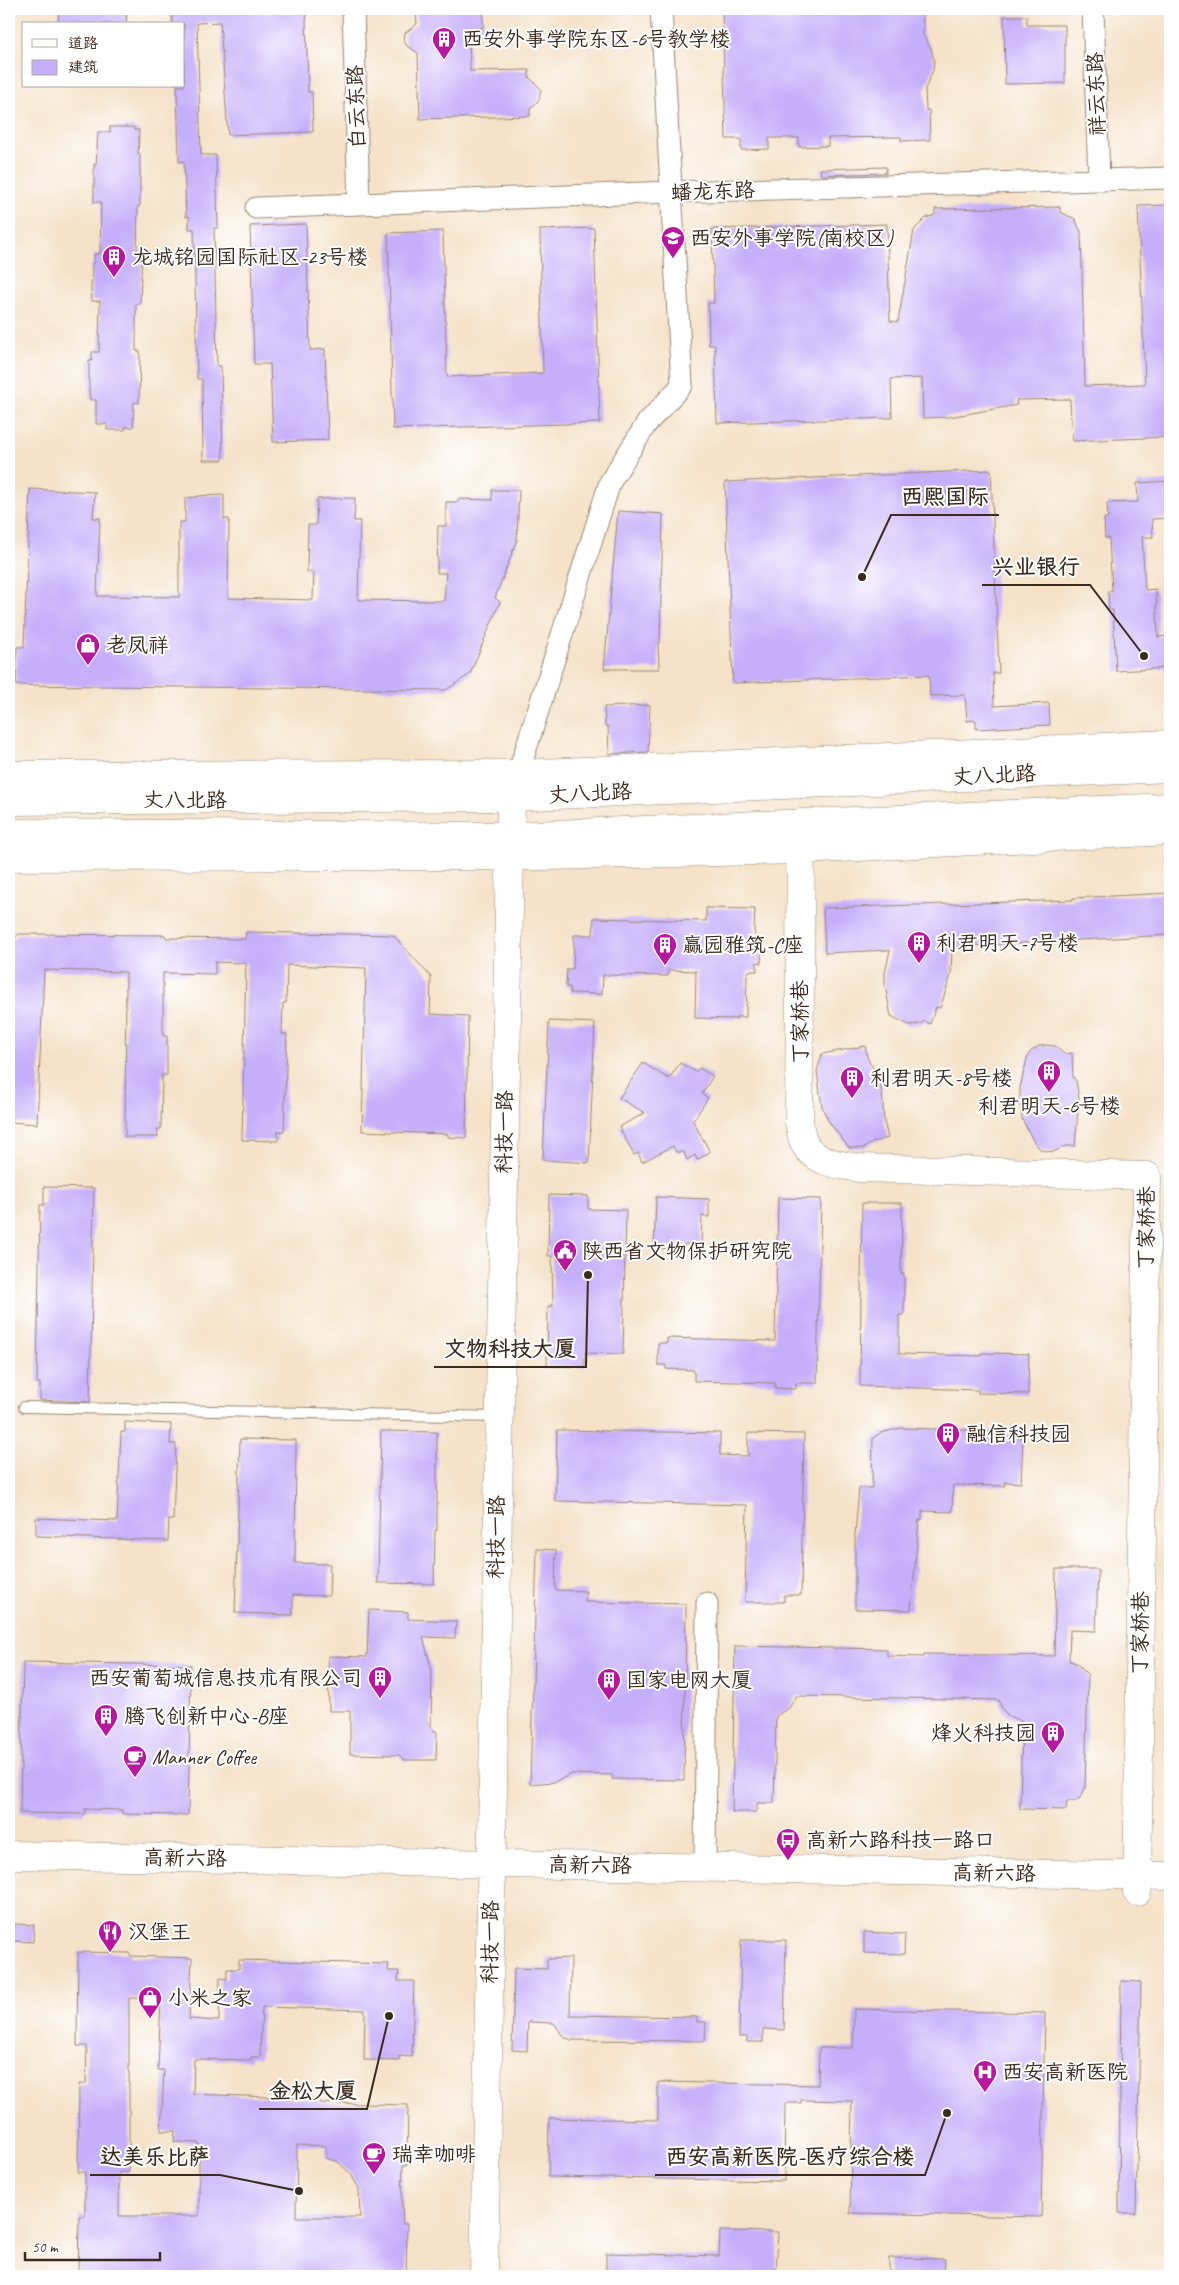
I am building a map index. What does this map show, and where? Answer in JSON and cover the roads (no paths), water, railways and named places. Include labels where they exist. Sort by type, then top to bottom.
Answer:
[{"type":"street","name":"白云东路","points":[[353,9],[359,204]]},
{"type":"street","points":[[514,785],[610,482],[647,423],[682,385],[660,9]]},
{"type":"street","name":"祥云东路","points":[[1093,9],[1099,179]]},
{"type":"street","name":"蟠龙东路","points":[[256,208],[670,192],[1170,178]]},
{"type":"street","points":[[9,775],[514,785],[1170,744]]},
{"type":"street","name":"丈八北路","points":[[9,801],[514,785],[1170,768]]},
{"type":"street","name":"科技一路","points":[[484,2276],[509,846],[514,785]]},
{"type":"street","name":"丈八北路","points":[[9,833],[509,846],[801,837],[1170,807]]},
{"type":"street","points":[[801,837],[1170,832]]},
{"type":"street","name":"丁家桥巷","points":[[801,837],[799,1122],[804,1145],[815,1156],[834,1164],[859,1168],[1147,1176],[1137,1884]]},
{"type":"street","points":[[9,857],[509,846]]},
{"type":"street","points":[[705,1868],[707,1603]]},
{"type":"street","name":"高新六路","points":[[9,1855],[491,1872],[1137,1884],[1170,1876]]},
{"type":"street","name":"高新六路","points":[[9,1874],[491,1872],[705,1868],[1137,1884],[1170,1893]]},
{"type":"lane","points":[[24,1407],[498,1417]]},
{"type":"place","name":"西安外事学院东区-6号教学楼","points":[[444,60]]},
{"type":"place","name":"西安外事学院(南校区)","points":[[673,259]]},
{"type":"place","name":"龙城铭园国际社区-23号楼","points":[[114,278]]},
{"type":"place","name":"西熙国际","points":[[862,577]]},
{"type":"place","name":"兴业银行","points":[[1144,656]]},
{"type":"place","name":"老凤祥","points":[[88,666]]},
{"type":"place","name":"利君明天-7号楼","points":[[919,964]]},
{"type":"place","name":"赢园雅筑-C座","points":[[665,966]]},
{"type":"place","name":"利君明天-6号楼","points":[[1049,1093]]},
{"type":"place","name":"利君明天-8号楼","points":[[852,1099]]},
{"type":"place","name":"陕西省文物保护研究院","points":[[565,1272]]},
{"type":"place","name":"文物科技大厦","points":[[588,1275]]},
{"type":"place","name":"融信科技园","points":[[948,1455]]},
{"type":"place","name":"西安葡萄城信息技术有限公司","points":[[380,1699]]},
{"type":"place","name":"国家电网大厦","points":[[609,1701]]},
{"type":"place","name":"腾飞创新中心-B座","points":[[106,1737]]},
{"type":"place","name":"烽火科技园","points":[[1053,1754]]},
{"type":"place","name":"Manner Coffee","points":[[135,1778]]},
{"type":"place","name":"高新六路科技一路口","points":[[788,1861]]},
{"type":"place","name":"汉堡王","points":[[110,1953]]},
{"type":"place","name":"金松大厦","points":[[389,2016]]},
{"type":"place","name":"小米之家","points":[[150,2019]]},
{"type":"place","name":"西安高新医院","points":[[985,2093]]},
{"type":"place","name":"西安高新医院-医疗综合楼","points":[[947,2113]]},
{"type":"place","name":"瑞幸咖啡","points":[[374,2175]]},
{"type":"place","name":"达美乐比萨","points":[[299,2191]]}]
